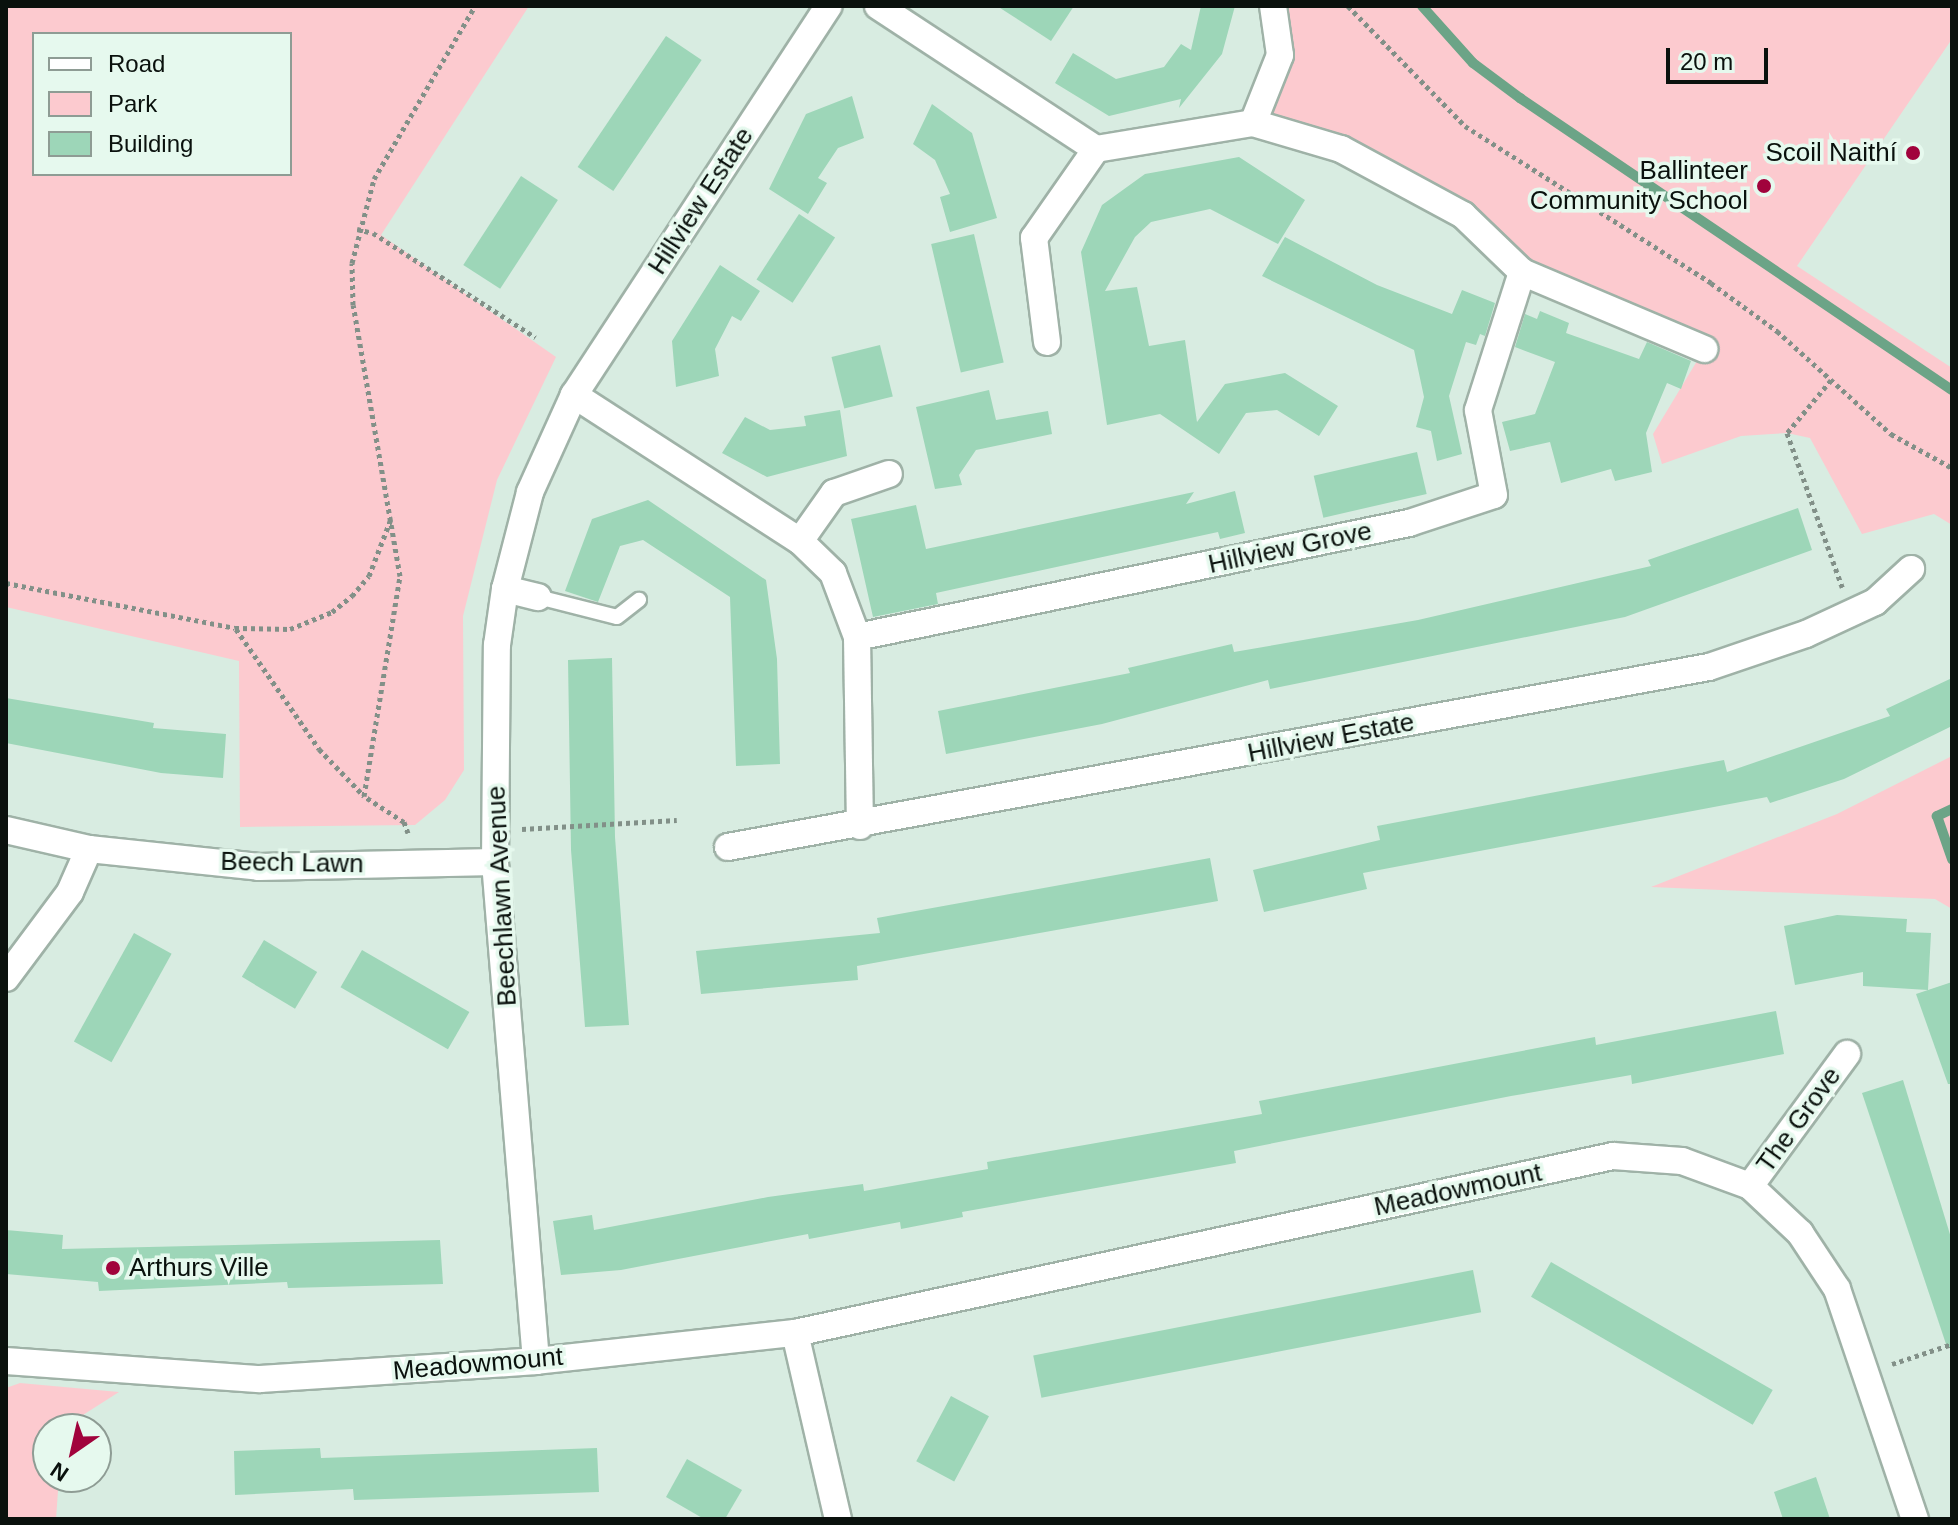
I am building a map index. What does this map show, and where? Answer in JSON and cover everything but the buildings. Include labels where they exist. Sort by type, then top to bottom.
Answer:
[{"type":"street","name":"Hillview Estate","points":[[574,395],[829,6]]},
{"type":"street","points":[[878,6],[1096,149],[1253,123],[1341,149],[1457,212],[1522,272],[1704,349]]},
{"type":"street","points":[[1253,123],[1280,55],[1273,6]]},
{"type":"street","points":[[1047,342],[1034,238],[1096,149]]},
{"type":"street","name":"Hillview Grove","points":[[857,637],[1409,523],[1494,495],[1478,410],[1522,272]]},
{"type":"street","points":[[574,395],[800,541],[833,573],[857,637],[860,826]]},
{"type":"street","name":"Beechlawn Avenue","points":[[536,1361],[495,862],[497,645],[505,589],[530,492],[574,395]]},
{"type":"street","points":[[800,541],[834,493],[889,474]]},
{"type":"street","name":"Hillview Estate","points":[[728,847],[860,826],[1709,667],[1806,634],[1875,602],[1911,569]]},
{"type":"street","points":[[505,589],[538,597]]},
{"type":"street","name":"Beech Lawn","points":[[6,830],[89,849],[259,867],[495,862]]},
{"type":"street","points":[[6,978],[70,892],[89,849]]},
{"type":"street","name":"The Grove","points":[[1750,1186],[1847,1054]]},
{"type":"street","name":"Meadowmount","points":[[6,1361],[159,1376],[260,1379],[536,1361],[795,1333],[1613,1156],[1682,1161],[1750,1186],[1800,1233],[1837,1289],[1868,1372],[1915,1519]]},
{"type":"street","points":[[795,1333],[838,1519]]},
{"type":"lane","points":[[538,597],[617,617],[639,600]]},
{"type":"path","points":[[364,796],[399,590],[393,514],[353,305],[357,229],[374,179],[475,6]]},
{"type":"path","points":[[1348,6],[1465,126],[1711,283],[1831,380],[1891,434],[1952,468]]},
{"type":"path","points":[[357,229],[373,233],[535,337]]},
{"type":"path","points":[[1831,380],[1787,433],[1845,595]]},
{"type":"path","points":[[6,583],[267,632],[332,612],[369,576],[393,514]]},
{"type":"path","points":[[235,628],[266,664],[319,749],[364,796],[404,822],[408,833]]},
{"type":"path","points":[[519,829],[677,820]]},
{"type":"path","points":[[1868,1372],[1952,1344]]},
{"type":"green space","points":[[6,6],[529,6],[381,235],[556,357],[497,480],[463,616],[464,770],[445,800],[415,825],[240,827],[239,661],[6,607]]},
{"type":"green space","points":[[1283,6],[1952,6],[1952,39],[1797,266],[1952,368],[1952,525],[1934,514],[1862,534],[1810,438],[1787,433],[1741,436],[1662,464],[1653,434],[1700,356],[1606,314],[1457,212],[1263,119]]},
{"type":"green space","points":[[1952,756],[1952,909],[1935,899],[1651,887],[1837,814]]},
{"type":"green space","points":[[20,1383],[119,1392],[86,1413],[32,1413],[32,1493],[58,1493],[56,1519],[6,1519],[6,1388]]},
{"type":"waterway","points":[[1422,6],[1473,63],[1520,98],[1952,390]]},
{"type":"waterway","points":[[1952,809],[1937,816],[1952,859]]},
{"type":"place","name":"Scoil Naithí","points":[[1913,153]]},
{"type":"place","name":"Ballinteer Community School","points":[[1764,186]]},
{"type":"place","name":"Arthurs Ville","points":[[113,1268]]}]
